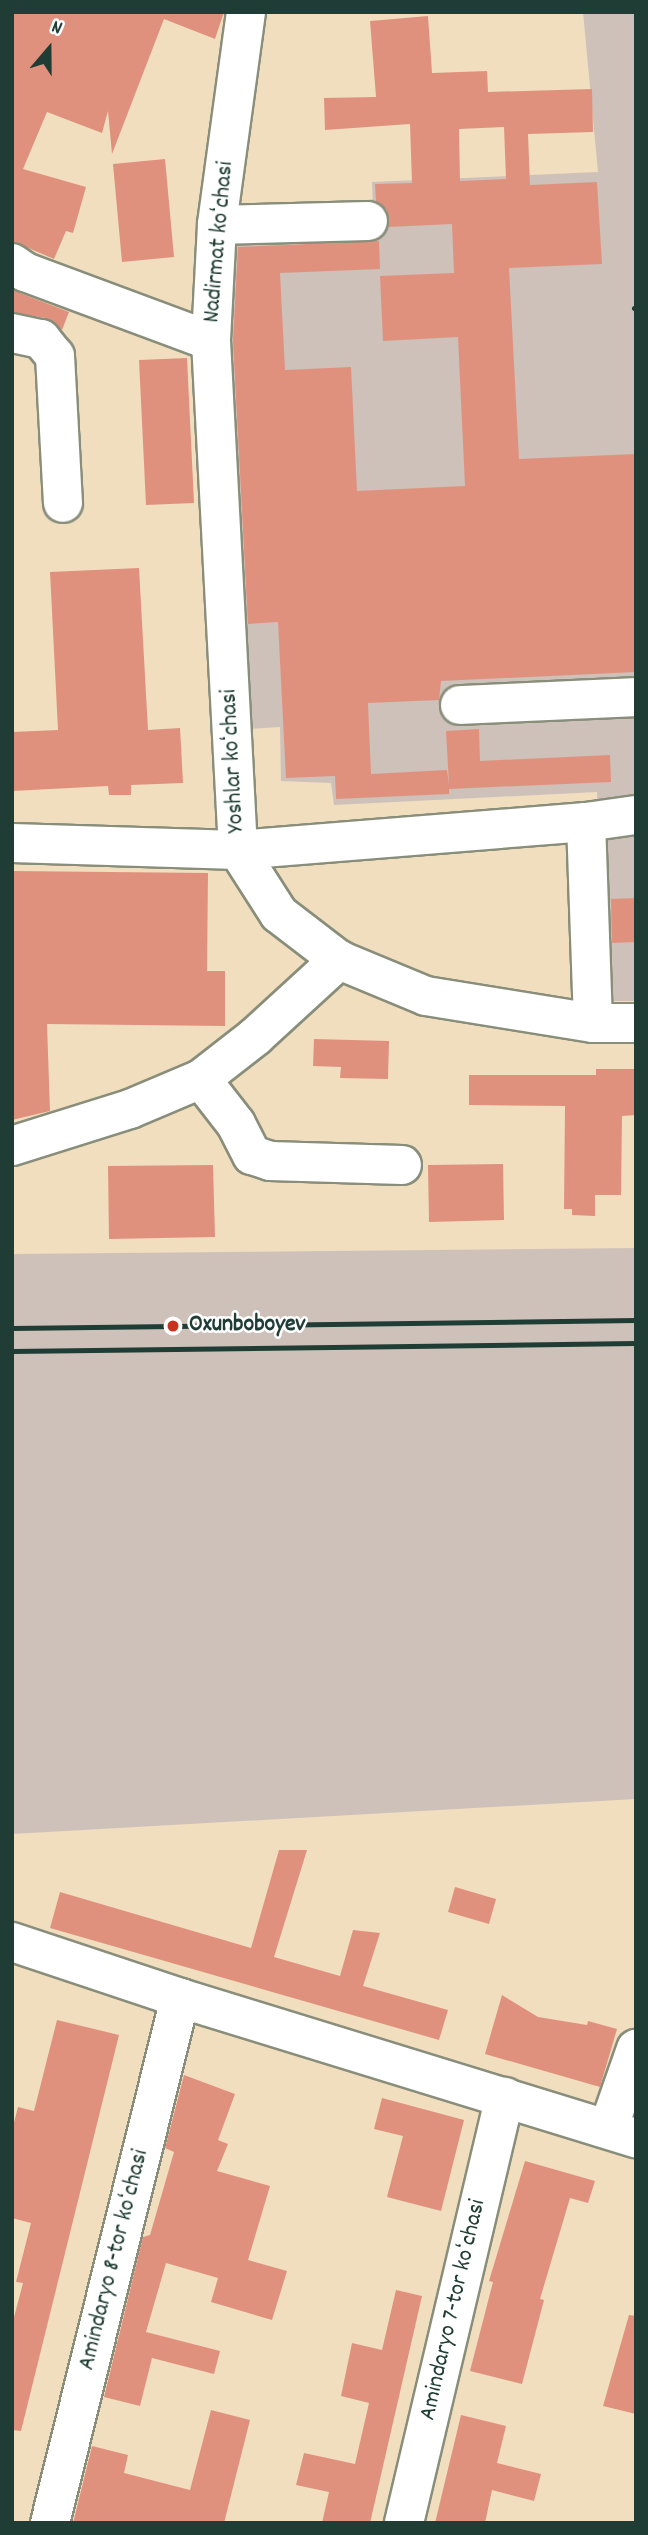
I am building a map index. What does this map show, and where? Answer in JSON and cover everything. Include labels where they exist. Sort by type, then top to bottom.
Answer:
[{"type":"street","name":"Nadirmat koʻchasi","points":[[12,263],[25,272],[211,341],[217,225],[246,12]]},
{"type":"street","points":[[217,225],[368,221]]},
{"type":"street","points":[[12,333],[41,339],[55,356],[63,503]]},
{"type":"street","name":"Yoshlar koʻchasi","points":[[211,341],[238,849],[279,914],[339,960],[426,996],[593,1023],[636,1023]]},
{"type":"street","points":[[460,705],[636,697]]},
{"type":"street","points":[[12,843],[238,849],[636,815]]},
{"type":"street","points":[[586,821],[593,1023]]},
{"type":"street","points":[[12,1146],[130,1109],[201,1079],[256,1036],[339,960]]},
{"type":"street","points":[[201,1079],[236,1124],[252,1155],[270,1161],[402,1165]]},
{"type":"street","points":[[12,1942],[180,1998],[622,2133],[636,2049]]},
{"type":"street","name":"Amindaryo 8-tor koʻchasi","points":[[50,2523],[180,1998]]},
{"type":"street","name":"Amindaryo 7-tor koʻchasi","points":[[404,2523],[505,2097]]},
{"type":"shaded area","points":[[583,12],[636,12],[636,1001],[603,1001],[597,792],[334,805],[331,783],[281,781],[280,727],[249,729],[224,243],[374,237],[372,182],[598,172]]},
{"type":"shaded area","points":[[636,1248],[636,1799],[12,1834],[12,1254]]},
{"type":"building","points":[[12,12],[224,12],[215,39],[164,19],[112,154],[108,111],[102,133],[47,112],[23,169],[86,187],[73,233],[66,231],[54,259],[12,241]]},
{"type":"building","points":[[428,16],[432,73],[487,71],[488,92],[592,89],[593,132],[528,134],[530,185],[597,182],[602,264],[509,268],[519,459],[636,454],[636,672],[441,681],[439,700],[368,703],[371,774],[447,770],[449,785],[446,731],[479,729],[480,761],[610,755],[611,782],[449,789],[449,794],[336,799],[335,776],[286,778],[278,622],[248,624],[233,341],[238,247],[379,241],[380,269],[280,273],[285,370],[351,367],[357,491],[465,486],[458,337],[383,341],[380,276],[454,273],[452,224],[388,227],[387,210],[376,201],[375,184],[412,183],[410,124],[325,130],[324,98],[376,97],[370,21]],"holes":[[[504,127],[506,179],[460,181],[459,129]]]},
{"type":"building","points":[[165,159],[174,257],[122,262],[113,164]]},
{"type":"building","points":[[12,290],[69,312],[62,330],[45,318],[12,312]]},
{"type":"building","points":[[187,358],[194,503],[146,505],[139,360]]},
{"type":"building","points":[[139,568],[148,730],[180,728],[183,783],[131,785],[131,795],[109,795],[108,786],[12,791],[12,732],[58,730],[50,572]]},
{"type":"building","points":[[12,871],[208,873],[207,971],[225,971],[225,1026],[47,1024],[50,1111],[12,1120]]},
{"type":"building","points":[[636,898],[636,942],[612,943],[611,899]]},
{"type":"building","points":[[314,1039],[389,1041],[388,1079],[340,1078],[341,1067],[313,1066]]},
{"type":"building","points":[[596,1069],[636,1069],[636,1115],[622,1116],[621,1195],[595,1195],[595,1216],[572,1215],[572,1209],[564,1209],[565,1106],[469,1105],[469,1075],[596,1075]]},
{"type":"building","points":[[503,1164],[504,1220],[429,1222],[428,1165]]},
{"type":"building","points":[[213,1165],[215,1237],[109,1239],[108,1166]]},
{"type":"building","points":[[279,1850],[307,1850],[274,1957],[340,1976],[353,1930],[380,1933],[363,1986],[448,2010],[439,2040],[50,1928],[60,1892],[251,1948]]},
{"type":"building","points":[[455,1887],[496,1899],[489,1924],[448,1912]]},
{"type":"building","points":[[502,1995],[538,2017],[587,2025],[588,2021],[617,2029],[600,2087],[485,2054]]},
{"type":"building","points":[[57,2020],[119,2035],[21,2431],[12,2430],[12,2325],[23,2283],[16,2282],[31,2223],[12,2218],[12,2130],[18,2107],[34,2111]]},
{"type":"building","points":[[184,2075],[235,2094],[218,2140],[228,2144],[217,2171],[270,2186],[248,2260],[287,2271],[272,2320],[211,2302],[218,2278],[166,2263],[146,2332],[220,2351],[214,2374],[152,2358],[140,2406],[104,2397],[143,2237],[150,2235],[174,2152],[165,2148]]},
{"type":"building","points":[[382,2098],[464,2120],[441,2211],[387,2197],[403,2136],[374,2129]]},
{"type":"building","points":[[525,2161],[595,2181],[588,2203],[570,2198],[540,2299],[544,2300],[522,2384],[470,2371],[493,2282],[489,2281]]},
{"type":"building","points":[[396,2290],[422,2296],[370,2523],[322,2523],[329,2492],[296,2485],[304,2453],[355,2464],[369,2403],[341,2396],[352,2343],[382,2350]]},
{"type":"building","points":[[629,2315],[636,2316],[636,2414],[603,2406]]},
{"type":"building","points":[[211,2410],[250,2420],[224,2523],[73,2523],[92,2446],[128,2455],[124,2473],[190,2490]]},
{"type":"building","points":[[461,2415],[506,2426],[497,2463],[541,2474],[534,2501],[492,2490],[485,2523],[435,2523]]},
{"type":"railway","points":[[12,1328],[636,1320]]},
{"type":"railway","points":[[12,1351],[636,1343]]},
{"type":"place","name":"Oxunboboyev","points":[[173,1326]]}]
